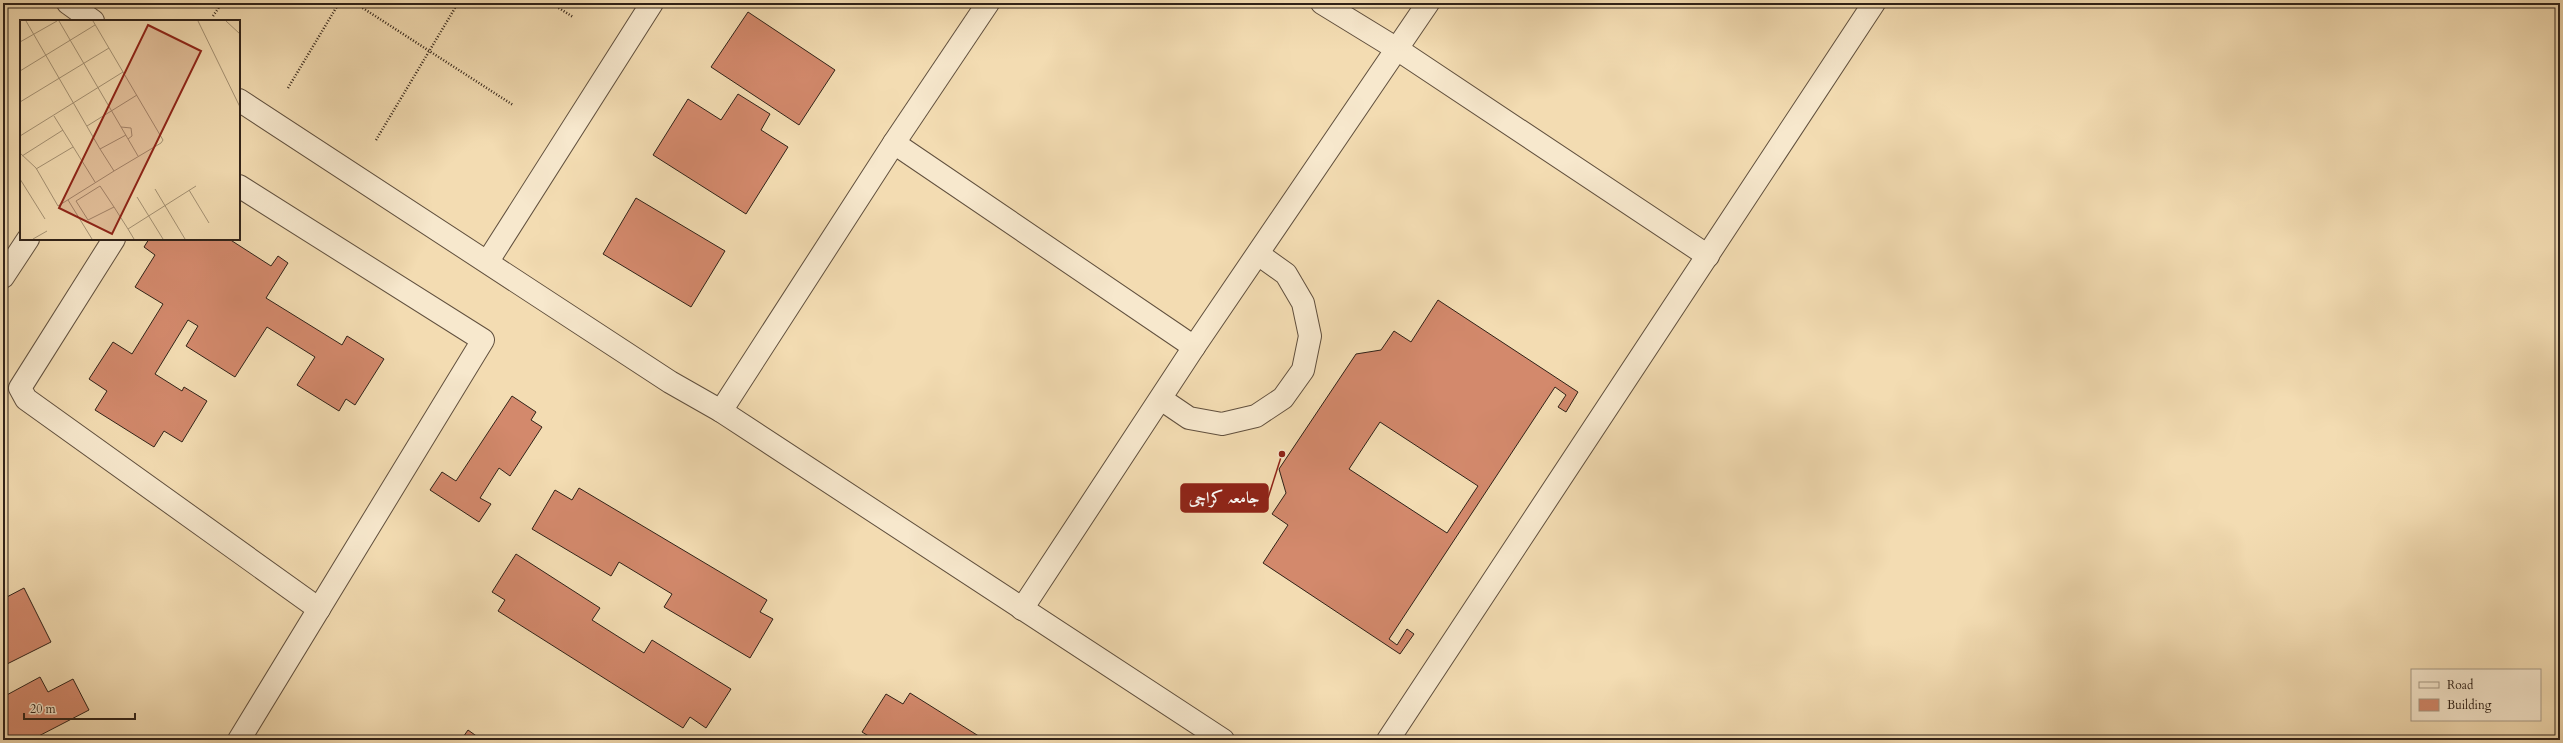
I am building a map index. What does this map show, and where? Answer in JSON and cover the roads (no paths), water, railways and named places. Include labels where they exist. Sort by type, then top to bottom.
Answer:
[{"type":"street","points":[[68,3],[92,20]]},
{"type":"street","points":[[488,261],[652,3]]},
{"type":"street","points":[[721,411],[894,143],[988,3]]},
{"type":"street","points":[[1322,3],[1397,49],[1708,256]]},
{"type":"street","points":[[1022,608],[1194,347],[1428,3]]},
{"type":"street","points":[[1388,740],[1874,3]]},
{"type":"street","points":[[240,101],[488,261],[670,382],[721,411],[1223,740]]},
{"type":"street","points":[[894,143],[1194,347]]},
{"type":"street","points":[[239,740],[483,340],[240,187]]},
{"type":"street","points":[[3,277],[27,240]]},
{"type":"street","points":[[113,240],[20,388],[26,399],[319,609]]},
{"type":"street","points":[[1161,399],[1189,418],[1222,424],[1256,416],[1284,398],[1303,370],[1310,336],[1303,303],[1286,274],[1258,254]]},
{"type":"place","name":"جامعہ کراچی","points":[[1282,454]]}]
